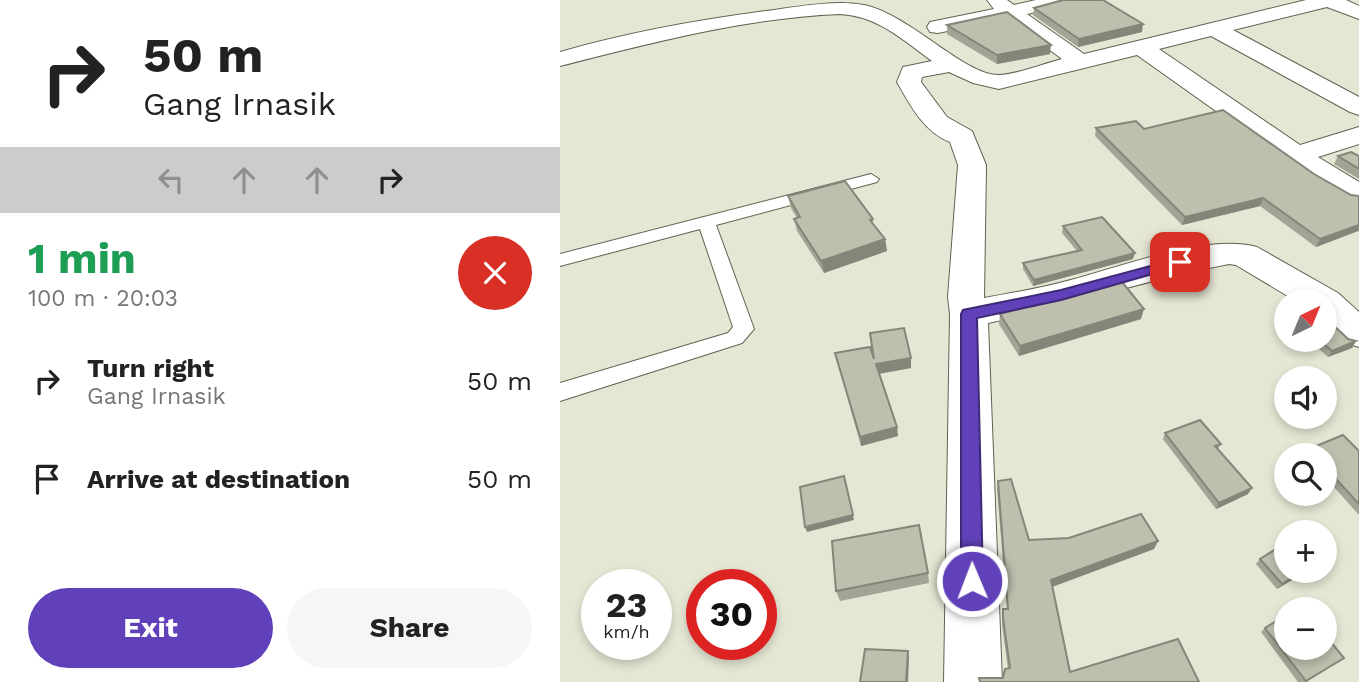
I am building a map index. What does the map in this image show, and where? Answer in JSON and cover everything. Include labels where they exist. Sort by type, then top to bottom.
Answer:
[{"type":"street","points":[[938,27],[1001,6],[1064,0]]},
{"type":"street","points":[[560,59],[613,38],[713,25],[790,7],[854,4],[912,33],[974,77],[999,82],[1214,29],[1278,5],[1329,0],[1359,13]]},
{"type":"street","points":[[1001,6],[1081,62]]},
{"type":"street","points":[[1214,29],[1359,107]]},
{"type":"street","points":[[1141,47],[1297,155],[1359,194]]},
{"type":"street","points":[[953,64],[911,72],[909,82],[932,116],[949,134],[962,138],[972,165],[966,297],[969,314],[973,682]]},
{"type":"street","points":[[1297,155],[1359,135]]},
{"type":"street","points":[[969,314],[1061,295],[1180,262],[1229,253],[1245,255],[1302,289]]},
{"type":"street","points":[[1337,314],[1359,333]]},
{"type":"lane","points":[[560,260],[871,179]]},
{"type":"lane","points":[[560,392],[735,338],[744,329],[706,222]]},
{"type":"building","points":[[1063,0],[1103,0],[1143,24],[1079,39],[1034,8]]},
{"type":"building","points":[[1007,12],[1051,45],[997,55],[947,25]]},
{"type":"building","points":[[1223,110],[1314,174],[1351,195],[1359,196],[1359,225],[1320,239],[1263,198],[1185,217],[1096,128],[1136,121],[1144,129]]},
{"type":"building","points":[[1351,152],[1359,156],[1359,169],[1338,156]]},
{"type":"building","points":[[845,181],[885,239],[821,261],[794,219],[800,217],[788,196]]},
{"type":"building","points":[[1102,217],[1135,253],[1034,280],[1023,263],[1082,250],[1063,226]]},
{"type":"building","points":[[1122,282],[1144,309],[1020,346],[1000,314]]},
{"type":"building","points":[[904,328],[911,358],[876,364],[897,427],[860,437],[835,353],[870,347],[874,359],[870,333]]},
{"type":"building","points":[[1337,329],[1348,339],[1356,341],[1337,349]]},
{"type":"building","points":[[1200,420],[1221,444],[1215,446],[1252,488],[1219,503],[1165,433]]},
{"type":"building","points":[[1343,435],[1359,451],[1359,504],[1337,480],[1337,443],[1324,443]]},
{"type":"building","points":[[844,476],[853,515],[805,527],[800,487]]},
{"type":"building","points":[[1011,479],[1029,540],[1069,538],[1141,514],[1158,541],[1051,580],[1070,672],[1178,639],[1199,682],[980,682],[979,678],[1003,678],[1005,669],[1010,668],[1003,618],[1003,609],[1008,609],[998,481]]},
{"type":"building","points":[[919,525],[928,573],[836,591],[832,541]]},
{"type":"building","points":[[1274,550],[1274,575],[1260,559]]},
{"type":"building","points":[[1274,622],[1274,640],[1265,628]]},
{"type":"building","points":[[865,649],[908,651],[906,682],[860,682]]},
{"type":"building","points":[[1337,650],[1344,658],[1306,681],[1290,660],[1337,660]]},
{"type":"route","points":[[972,581],[969,314],[1061,295],[1180,262]]}]
